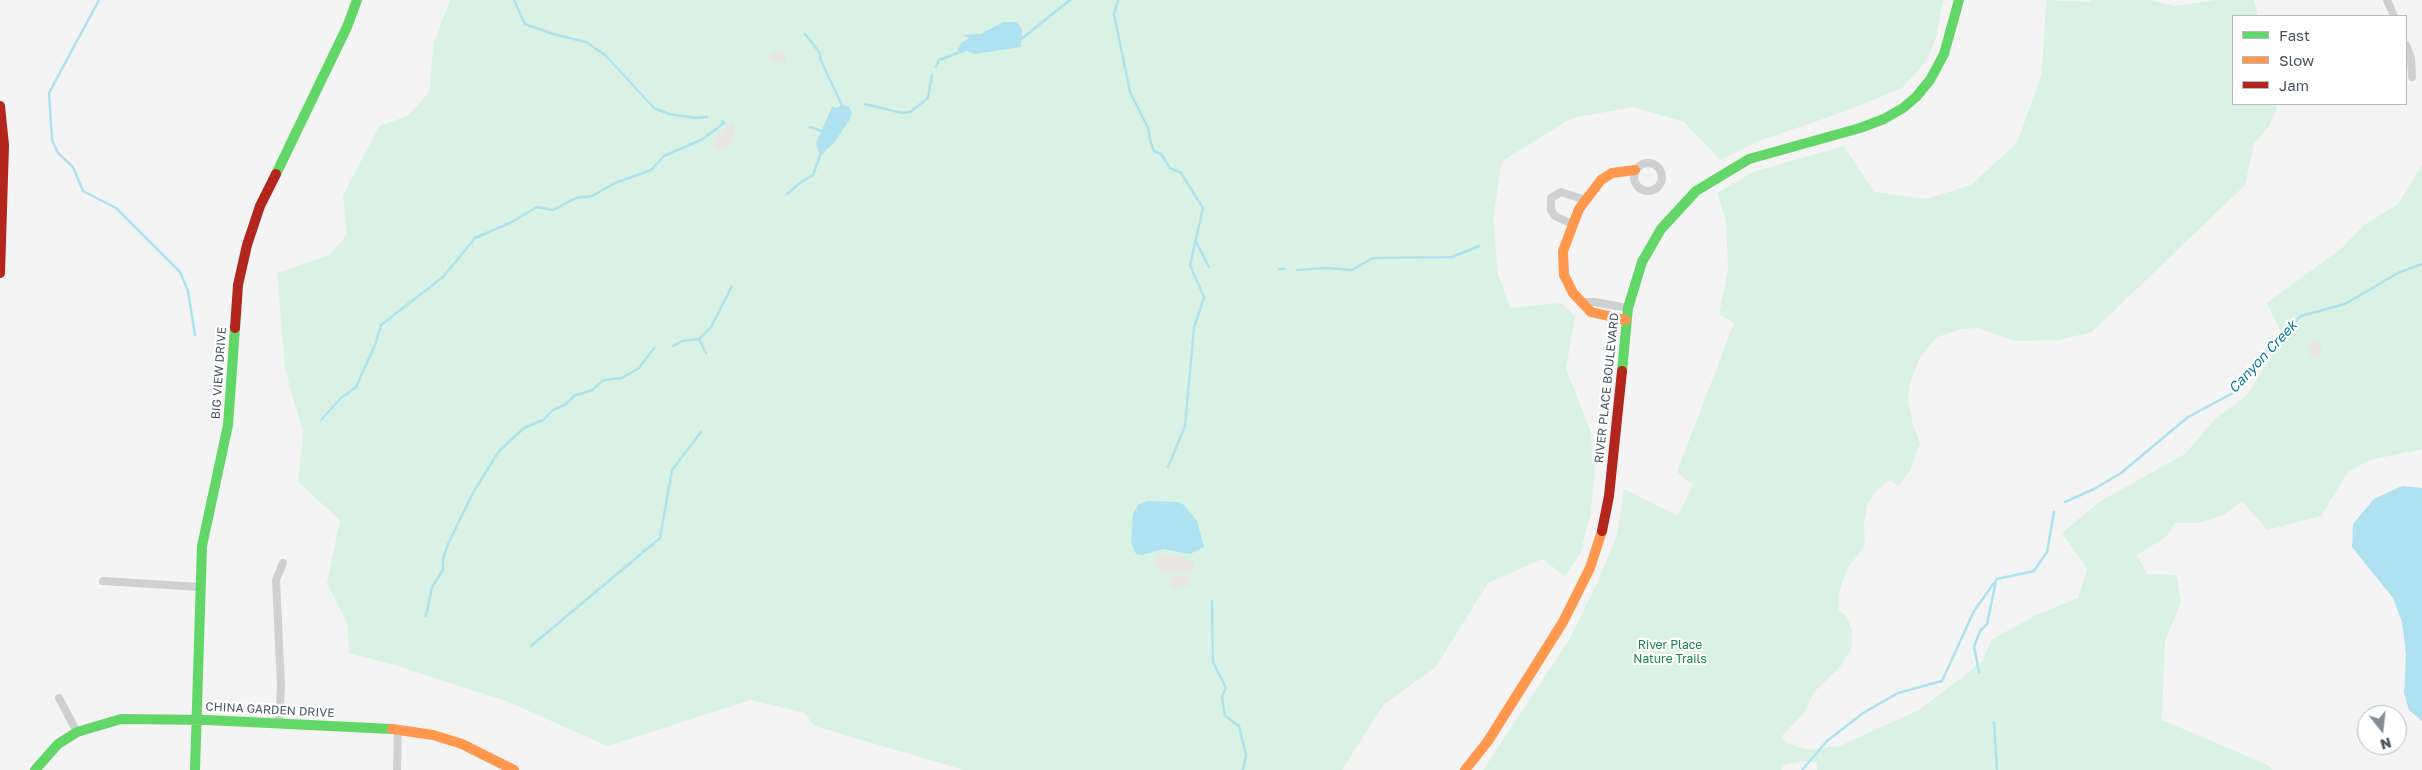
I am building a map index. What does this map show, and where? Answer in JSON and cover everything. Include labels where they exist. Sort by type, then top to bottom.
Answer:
[{"type":"street","name":"BIG VIEW DRIVE","points":[[195,770],[200,587],[205,523],[228,425],[238,285],[246,245],[260,206],[347,27],[357,0]]},
{"type":"street","name":"RIVER PLACE BOULEVARD","points":[[1465,770],[1488,741],[1563,622],[1582,588],[1593,560],[1601,537],[1609,496],[1628,308],[1642,262],[1660,229],[1696,191],[1749,159],[1860,128],[1884,119],[1916,97],[1930,80],[1944,54],[1959,0]]},
{"type":"street","points":[[2386,0],[2394,15]]},
{"type":"street","points":[[2407,47],[2411,58],[2412,77]]},
{"type":"street","points":[[0,106],[2,129],[0,273]]},
{"type":"street","points":[[1626,320],[1591,312],[1573,294],[1564,275],[1563,251],[1572,224],[1585,200],[1602,180],[1612,173],[1635,170]]},
{"type":"street","points":[[1572,224],[1555,216],[1551,210],[1551,198],[1561,192],[1585,200]]},
{"type":"street","points":[[1582,302],[1628,308]]},
{"type":"street","points":[[279,723],[281,686],[276,580],[283,563]]},
{"type":"street","points":[[103,582],[200,587]]},
{"type":"street","points":[[58,698],[77,732]]},
{"type":"street","name":"CHINA GARDEN DRIVE","points":[[35,770],[58,744],[77,732],[121,719],[196,720],[398,729],[432,735],[462,744],[514,770]]},
{"type":"street","points":[[397,770],[398,729]]},
{"type":"green space","points":[[450,0],[1943,0],[1936,37],[1927,60],[1902,88],[1846,111],[1756,142],[1720,160],[1684,122],[1634,107],[1572,118],[1502,161],[1493,218],[1498,274],[1510,308],[1561,303],[1575,316],[1566,369],[1590,430],[1595,473],[1590,516],[1580,554],[1565,576],[1542,559],[1488,583],[1435,668],[1384,704],[1342,770],[964,770],[814,726],[805,713],[751,700],[607,746],[509,702],[398,666],[349,653],[347,623],[327,583],[340,520],[298,482],[303,432],[285,369],[277,273],[329,255],[347,235],[343,196],[379,126],[408,116],[429,92],[434,43]]},
{"type":"green space","name":"River Place Nature Trails","points":[[2046,0],[2090,2],[2091,0],[2149,0],[2175,6],[2216,0],[2254,0],[2258,15],[2232,15],[2232,105],[2276,105],[2277,108],[2269,126],[2254,143],[2245,185],[2092,332],[2059,340],[2016,341],[1978,328],[1962,329],[1937,337],[1920,357],[1909,386],[1908,400],[1913,425],[1920,443],[1910,471],[1898,486],[1890,480],[1877,490],[1868,503],[1864,524],[1865,545],[1846,571],[1839,593],[1838,610],[1847,617],[1852,630],[1852,647],[1840,667],[1815,691],[1804,713],[1782,736],[1786,743],[1808,750],[1840,746],[1919,710],[1983,661],[1991,640],[2036,615],[2078,598],[2087,569],[2062,533],[2099,502],[2185,454],[2215,419],[2247,395],[2276,349],[2282,334],[2267,303],[2342,248],[2364,225],[2398,204],[2422,165],[2422,449],[2370,460],[2348,472],[2321,516],[2267,530],[2242,501],[2224,515],[2198,523],[2175,523],[2166,537],[2137,555],[2147,574],[2176,575],[2181,602],[2165,641],[2162,720],[2270,766],[2272,770],[1817,770],[1817,762],[1804,761],[1784,765],[1781,770],[1483,770],[1569,640],[1598,581],[1617,535],[1624,489],[1678,516],[1693,485],[1677,472],[1734,323],[1719,314],[1728,271],[1726,221],[1717,193],[1753,172],[1844,146],[1874,192],[1926,199],[1971,185],[2017,143],[2042,73]]},
{"type":"sand","points":[[785,51],[786,64],[769,59],[772,53]]},
{"type":"sand","points":[[732,121],[735,128],[732,140],[727,147],[719,149],[715,146],[714,140],[722,134],[723,130]]},
{"type":"sand","points":[[2312,339],[2319,341],[2321,347],[2322,354],[2316,358],[2312,357],[2308,351]]},
{"type":"sand","points":[[1158,554],[1181,556],[1194,562],[1195,570],[1185,573],[1161,572],[1155,563]]},
{"type":"sand","points":[[1177,575],[1187,576],[1191,582],[1186,587],[1172,589],[1170,580]]},
{"type":"water","points":[[1003,22],[1016,22],[1020,26],[1022,31],[1021,47],[975,54],[964,50],[957,52],[961,43],[969,38],[963,35],[981,34]]},
{"type":"water","points":[[841,104],[849,107],[852,112],[849,121],[833,144],[820,156],[816,143],[832,107],[838,108]]},
{"type":"water","points":[[2402,486],[2422,488],[2422,721],[2409,710],[2404,693],[2406,654],[2402,622],[2393,598],[2352,547],[2353,524],[2374,499]]},
{"type":"water","points":[[1147,501],[1178,502],[1184,505],[1197,521],[1204,547],[1190,554],[1163,549],[1142,555],[1136,554],[1131,543],[1133,514],[1138,505]]},
{"type":"waterway","points":[[99,0],[49,93],[52,140],[58,153],[73,167],[83,191],[116,208],[180,272],[188,291],[195,335]]},
{"type":"waterway","points":[[514,0],[525,24],[553,34],[586,42],[605,55],[654,108],[669,114],[695,118],[707,117]]},
{"type":"waterway","points":[[1020,40],[1070,0]]},
{"type":"waterway","points":[[1118,0],[1114,14],[1130,92],[1148,128],[1151,144],[1154,151],[1161,154],[1170,168],[1181,173],[1203,208],[1190,265],[1204,297],[1194,328],[1185,426],[1168,467]]},
{"type":"waterway","points":[[805,34],[820,53],[821,61],[842,105]]},
{"type":"waterway","points":[[936,67],[939,60],[966,50]]},
{"type":"waterway","points":[[865,104],[902,113],[910,112],[928,98],[932,75]]},
{"type":"waterway","points":[[321,420],[341,398],[356,387],[375,345],[381,325],[443,277],[475,238],[512,222],[537,207],[553,210],[576,198],[592,196],[615,183],[651,170],[664,156],[703,139],[724,123],[722,121]]},
{"type":"waterway","points":[[810,127],[825,132]]},
{"type":"waterway","points":[[787,194],[813,175],[821,153]]},
{"type":"waterway","points":[[1196,242],[1209,267]]},
{"type":"waterway","points":[[1297,270],[1327,268],[1352,270],[1373,258],[1452,257],[1479,246]]},
{"type":"waterway","name":"Canyon Creek","points":[[2065,502],[2094,489],[2121,473],[2188,417],[2233,393],[2247,378],[2275,340],[2301,316],[2345,304],[2398,273],[2422,264]]},
{"type":"waterway","points":[[1279,269],[1284,269]]},
{"type":"waterway","points":[[673,346],[682,341],[699,339],[711,327],[732,286]]},
{"type":"waterway","points":[[699,339],[706,353]]},
{"type":"waterway","points":[[426,616],[432,587],[443,570],[443,559],[448,544],[474,491],[499,451],[524,428],[543,420],[553,410],[565,405],[574,396],[592,390],[604,380],[622,378],[639,368],[654,348]]},
{"type":"waterway","points":[[531,646],[660,538],[672,470],[701,432]]},
{"type":"waterway","name":"Canyon Creek","points":[[1802,770],[1827,741],[1863,713],[1898,693],[1942,681],[1974,611],[1997,579],[2034,571],[2047,552],[2054,512]]},
{"type":"waterway","points":[[1979,672],[1974,647],[1980,631],[1987,624],[1996,581]]},
{"type":"waterway","points":[[1212,601],[1213,662],[1226,688],[1222,696],[1225,716],[1239,726],[1246,755],[1243,770]]},
{"type":"waterway","points":[[1994,722],[1997,770]]},
{"type":"traffic: fast","points":[[276,174],[347,27],[357,0]]},
{"type":"traffic: fast","points":[[1622,371],[1628,308],[1642,262],[1661,229],[1696,191],[1749,159],[1860,128],[1884,119],[1903,108],[1916,97],[1930,80],[1944,54],[1959,0]]},
{"type":"traffic: fast","points":[[195,770],[202,546],[228,425],[235,328]]},
{"type":"traffic: fast","points":[[35,770],[58,744],[77,732],[121,719],[207,720],[392,729]]},
{"type":"traffic: slow","points":[[1626,320],[1591,312],[1573,293],[1564,275],[1563,251],[1579,209],[1601,180],[1612,173],[1635,170]]},
{"type":"traffic: slow","points":[[1465,770],[1488,741],[1563,622],[1590,568],[1602,531]]},
{"type":"traffic: slow","points":[[392,729],[433,735],[462,744],[514,770]]},
{"type":"traffic: jam","points":[[0,106],[4,145],[0,273]]},
{"type":"traffic: jam","points":[[235,328],[238,285],[247,245],[260,206],[276,174]]},
{"type":"traffic: jam","points":[[1602,531],[1609,496],[1622,371]]}]
